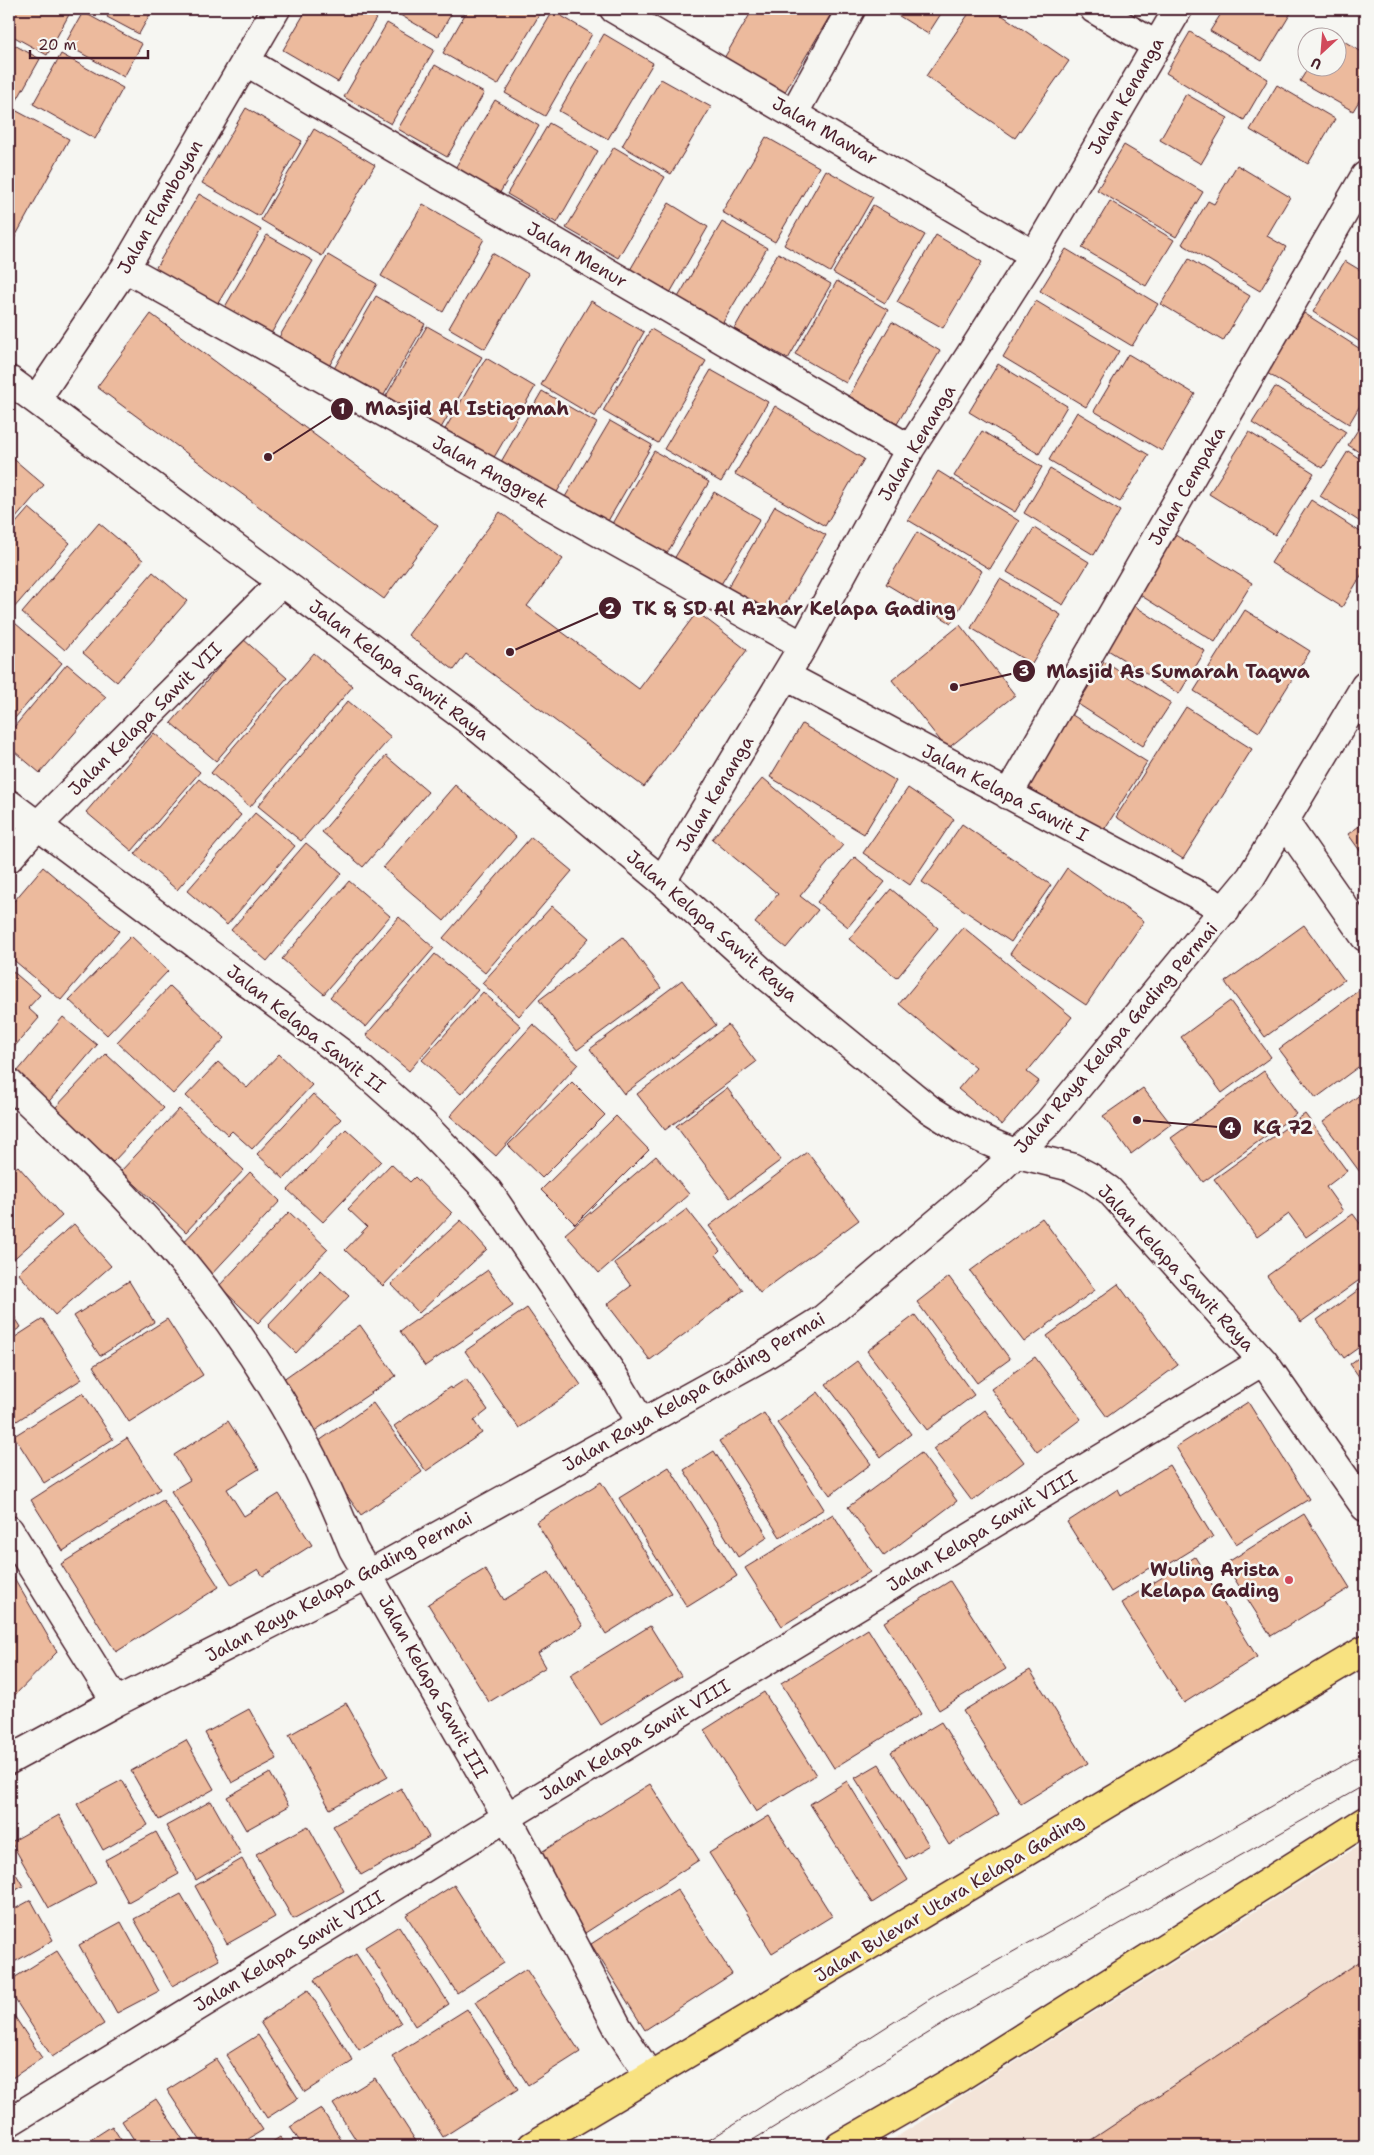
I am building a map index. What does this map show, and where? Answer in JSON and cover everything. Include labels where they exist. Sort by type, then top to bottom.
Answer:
[{"type":"main road","name":"Jalan Bulevar Utara Kelapa Gading","points":[[532,2146],[1365,1650]]},
{"type":"main road","points":[[840,2146],[960,2077],[1365,1821]]},
{"type":"street","name":"Jalan Flamboyan","points":[[36,400],[125,268],[276,9]]},
{"type":"street","name":"Jalan Mawar","points":[[614,9],[1034,254]]},
{"type":"street","points":[[794,113],[850,9]]},
{"type":"street","points":[[1094,9],[1156,46]]},
{"type":"street","name":"Jalan Kenanga","points":[[662,881],[786,676],[910,448],[1034,254],[1178,9]]},
{"type":"street","name":"Jalan Menur","points":[[245,60],[910,448]]},
{"type":"street","name":"Jalan Cempaka","points":[[1008,795],[1365,176]]},
{"type":"street","name":"Jalan Anggrek","points":[[125,268],[803,646]]},
{"type":"street","name":"Jalan Kelapa Sawit Raya","points":[[9,380],[470,722],[662,881],[769,978],[929,1109],[961,1129],[1017,1154],[1071,1168],[1090,1177],[1108,1190],[1263,1361],[1365,1508]]},
{"type":"street","name":"Jalan Kelapa Sawit VII","points":[[9,858],[37,826],[282,582]]},
{"type":"street","name":"Jalan Kelapa Sawit I","points":[[786,676],[1226,910]]},
{"type":"street","name":"Jalan Raya Kelapa Gading Permai","points":[[9,1760],[116,1702],[369,1574],[762,1357],[823,1319],[1017,1154],[1048,1123],[1226,910],[1251,877],[1365,686]]},
{"type":"street","name":"Jalan Kelapa Sawit II","points":[[9,804],[352,1061],[423,1124],[488,1191],[615,1378],[642,1424]]},
{"type":"street","points":[[1284,821],[1365,937]]},
{"type":"street","name":"Jalan Kelapa Sawit III","points":[[9,1083],[131,1203],[184,1263],[263,1370],[289,1414],[334,1500],[353,1549],[507,1817],[618,2028],[649,2075]]},
{"type":"street","name":"Jalan Kelapa Sawit VIII","points":[[9,2122],[507,1817],[1263,1361]]},
{"type":"street","points":[[9,1530],[116,1702]]},
{"type":"shaded area","points":[[1365,1842],[1365,2146],[882,2146]]},
{"type":"building","points":[[9,9],[72,9],[47,55],[9,34]]},
{"type":"building","points":[[112,9],[153,9],[139,34],[107,17]]},
{"type":"building","points":[[307,9],[363,9],[377,17],[338,82],[283,50]]},
{"type":"building","points":[[397,9],[454,9],[438,37],[395,12]]},
{"type":"building","points":[[468,9],[542,10],[498,85],[443,53]]},
{"type":"building","points":[[753,9],[822,9],[831,14],[780,100],[720,65]]},
{"type":"building","points":[[888,9],[944,9],[928,34]]},
{"type":"building","points":[[972,9],[993,9],[1069,61],[1015,138],[926,76]]},
{"type":"building","points":[[1224,9],[1284,9],[1291,13],[1262,61],[1210,31]]},
{"type":"building","points":[[553,11],[592,34],[545,116],[505,93]]},
{"type":"building","points":[[83,12],[142,44],[124,77],[65,44]]},
{"type":"building","points":[[387,23],[434,50],[391,124],[344,97]]},
{"type":"building","points":[[1190,32],[1268,79],[1244,120],[1166,73]]},
{"type":"building","points":[[604,34],[653,63],[608,139],[559,111]]},
{"type":"building","points":[[9,42],[40,59],[17,100],[9,96]]},
{"type":"building","points":[[1346,42],[1365,54],[1365,91],[1353,111],[1300,81],[1302,78],[1346,78]]},
{"type":"building","points":[[61,54],[123,88],[95,139],[33,104]]},
{"type":"building","points":[[435,65],[484,93],[447,157],[398,129]]},
{"type":"building","points":[[661,79],[711,107],[671,174],[622,146]]},
{"type":"building","points":[[1277,85],[1335,119],[1308,164],[1250,130]]},
{"type":"building","points":[[1186,94],[1228,118],[1201,164],[1160,140]]},
{"type":"building","points":[[495,100],[539,126],[498,196],[454,170]]},
{"type":"building","points":[[246,108],[302,141],[259,216],[202,183]]},
{"type":"building","points":[[13,109],[69,139],[9,248],[9,117]]},
{"type":"building","points":[[549,123],[598,151],[557,223],[507,194]]},
{"type":"building","points":[[314,129],[375,165],[322,256],[261,220]]},
{"type":"building","points":[[766,137],[819,167],[775,242],[722,212]]},
{"type":"building","points":[[1124,145],[1203,192],[1176,237],[1097,190]]},
{"type":"building","points":[[614,147],[665,177],[618,258],[566,228]]},
{"type":"building","points":[[1237,165],[1290,197],[1267,236],[1286,247],[1260,291],[1182,244],[1208,201],[1214,204]]},
{"type":"building","points":[[826,170],[873,197],[830,272],[784,245]]},
{"type":"building","points":[[199,194],[261,230],[217,305],[155,269]]},
{"type":"building","points":[[1110,201],[1174,240],[1146,286],[1082,248]]},
{"type":"building","points":[[669,203],[708,227],[670,293],[630,270]]},
{"type":"building","points":[[423,204],[484,239],[443,312],[381,276]]},
{"type":"building","points":[[873,205],[925,235],[885,303],[833,273]]},
{"type":"building","points":[[722,222],[767,248],[722,324],[677,299]]},
{"type":"building","points":[[267,235],[313,261],[265,344],[219,317]]},
{"type":"building","points":[[936,235],[982,262],[943,328],[897,302]]},
{"type":"building","points":[[1066,249],[1158,304],[1132,346],[1040,291]]},
{"type":"building","points":[[492,253],[528,274],[485,349],[449,328]]},
{"type":"building","points":[[778,253],[831,284],[788,359],[734,329]]},
{"type":"building","points":[[328,255],[377,284],[325,373],[275,344]]},
{"type":"building","points":[[1189,259],[1250,296],[1223,341],[1161,304]]},
{"type":"building","points":[[1345,261],[1365,273],[1365,345],[1313,312]]},
{"type":"building","points":[[837,281],[888,310],[846,383],[795,354]]},
{"type":"building","points":[[376,296],[425,324],[377,407],[328,379]]},
{"type":"building","points":[[591,301],[644,332],[595,417],[541,385]]},
{"type":"building","points":[[1036,301],[1119,351],[1086,407],[1003,357]]},
{"type":"building","points":[[1304,313],[1365,352],[1365,397],[1349,424],[1267,373]]},
{"type":"building","points":[[151,314],[438,526],[384,599],[97,387]]},
{"type":"building","points":[[892,322],[940,351],[897,424],[849,396]]},
{"type":"building","points":[[427,326],[482,357],[441,428],[386,396]]},
{"type":"building","points":[[651,329],[706,361],[658,443],[603,411]]},
{"type":"building","points":[[1128,354],[1195,394],[1162,451],[1094,411]]},
{"type":"building","points":[[486,358],[535,387],[489,466],[440,438]]},
{"type":"building","points":[[998,364],[1067,406],[1039,454],[969,412]]},
{"type":"building","points":[[711,370],[768,402],[721,482],[664,449]]},
{"type":"building","points":[[1275,387],[1346,432],[1323,468],[1252,423]]},
{"type":"building","points":[[542,391],[597,423],[553,499],[498,467]]},
{"type":"building","points":[[775,406],[864,459],[825,526],[735,474]]},
{"type":"building","points":[[1077,412],[1149,455],[1120,502],[1049,460]]},
{"type":"building","points":[[1365,419],[1365,456],[1348,445]]},
{"type":"building","points":[[610,421],[652,445],[608,521],[565,497]]},
{"type":"building","points":[[982,431],[1042,467],[1015,512],[954,476]]},
{"type":"building","points":[[1249,432],[1314,473],[1275,535],[1209,494]]},
{"type":"building","points":[[654,451],[709,482],[660,565],[606,534]]},
{"type":"building","points":[[1348,451],[1365,462],[1365,525],[1320,496]]},
{"type":"building","points":[[9,455],[44,485],[9,526]]},
{"type":"building","points":[[1050,469],[1120,511],[1094,555],[1024,513]]},
{"type":"building","points":[[938,471],[1019,521],[990,569],[908,520]]},
{"type":"building","points":[[714,492],[760,519],[714,596],[668,569]]},
{"type":"building","points":[[1311,500],[1365,535],[1365,569],[1342,607],[1271,563]]},
{"type":"building","points":[[775,506],[826,535],[776,620],[726,591]]},
{"type":"building","points":[[29,508],[70,543],[13,609],[9,605],[9,531]]},
{"type":"building","points":[[500,512],[563,559],[527,606],[639,689],[697,612],[747,650],[644,787],[466,654],[454,670],[408,635]]},
{"type":"building","points":[[99,523],[143,560],[65,650],[22,613]]},
{"type":"building","points":[[1034,528],[1089,562],[1063,605],[1007,572]]},
{"type":"building","points":[[1169,531],[1252,583],[1215,642],[1132,590]]},
{"type":"building","points":[[917,532],[982,571],[951,623],[886,584]]},
{"type":"building","points":[[153,572],[187,601],[117,682],[83,653]]},
{"type":"building","points":[[1000,579],[1061,615],[1032,664],[971,628]]},
{"type":"building","points":[[1130,603],[1205,651],[1179,694],[1103,647]]},
{"type":"building","points":[[1245,610],[1310,651],[1259,732],[1194,691]]},
{"type":"building","points":[[9,618],[62,663],[9,725]]},
{"type":"building","points":[[960,625],[1015,695],[947,749],[892,680]]},
{"type":"building","points":[[243,639],[287,678],[216,761],[171,723]]},
{"type":"building","points":[[314,653],[353,686],[250,807],[211,773]]},
{"type":"building","points":[[1104,662],[1171,703],[1143,746],[1078,704]]},
{"type":"building","points":[[67,664],[106,697],[40,773],[9,747],[9,733]]},
{"type":"building","points":[[348,701],[391,737],[301,841],[258,806]]},
{"type":"building","points":[[1186,707],[1252,749],[1183,859],[1116,817]]},
{"type":"building","points":[[1069,713],[1147,762],[1102,833],[1024,784]]},
{"type":"building","points":[[802,724],[896,781],[864,834],[770,777]]},
{"type":"building","points":[[154,733],[200,772],[132,851],[86,812]]},
{"type":"building","points":[[386,756],[428,792],[363,867],[322,832]]},
{"type":"building","points":[[763,778],[843,845],[800,896],[818,910],[786,948],[755,923],[778,894],[712,839]]},
{"type":"building","points":[[199,779],[241,815],[177,890],[135,854]]},
{"type":"building","points":[[455,785],[516,837],[444,921],[383,868]]},
{"type":"building","points":[[908,788],[954,819],[910,885],[863,853]]},
{"type":"building","points":[[255,813],[295,846],[227,925],[187,891]]},
{"type":"building","points":[[1365,822],[1365,858],[1348,834]]},
{"type":"building","points":[[962,824],[1051,885],[1011,942],[922,882]]},
{"type":"building","points":[[531,837],[572,871],[485,973],[443,938]]},
{"type":"building","points":[[306,843],[342,873],[267,961],[231,930]]},
{"type":"building","points":[[855,857],[885,882],[848,927],[817,902]]},
{"type":"building","points":[[43,867],[119,931],[61,1000],[9,956],[9,907]]},
{"type":"building","points":[[1067,868],[1144,921],[1086,1005],[1010,954]]},
{"type":"building","points":[[349,881],[390,916],[324,994],[282,959]]},
{"type":"building","points":[[891,889],[938,928],[897,978],[849,939]]},
{"type":"building","points":[[552,906],[589,938],[519,1016],[482,983]]},
{"type":"building","points":[[399,917],[434,948],[366,1027],[330,997]]},
{"type":"building","points":[[1304,925],[1344,980],[1265,1037],[1225,982]]},
{"type":"building","points":[[963,927],[1072,1017],[1027,1072],[1039,1081],[1002,1125],[958,1089],[976,1068],[899,1004]]},
{"type":"building","points":[[131,936],[168,971],[107,1035],[69,1000]]},
{"type":"building","points":[[623,937],[661,988],[577,1050],[539,1000]]},
{"type":"building","points":[[435,954],[478,990],[409,1071],[366,1035]]},
{"type":"building","points":[[9,968],[40,995],[28,1008],[39,1018],[9,1053]]},
{"type":"building","points":[[682,980],[716,1025],[624,1094],[590,1049]]},
{"type":"building","points":[[170,986],[225,1038],[173,1094],[117,1042]]},
{"type":"building","points":[[1362,988],[1365,993],[1365,1062],[1316,1098],[1279,1049]]},
{"type":"building","points":[[483,992],[521,1026],[461,1094],[422,1060]]},
{"type":"building","points":[[1230,1001],[1271,1057],[1222,1093],[1181,1037]]},
{"type":"building","points":[[63,1017],[97,1045],[45,1106],[12,1078]]},
{"type":"building","points":[[533,1024],[578,1064],[496,1156],[450,1116]]},
{"type":"building","points":[[728,1025],[756,1062],[665,1130],[637,1094]]},
{"type":"building","points":[[106,1054],[164,1108],[113,1162],[55,1108]]},
{"type":"building","points":[[279,1054],[312,1085],[252,1149],[232,1131],[228,1135],[186,1096],[218,1062],[247,1088]]},
{"type":"building","points":[[1264,1071],[1296,1114],[1203,1182],[1171,1138]]},
{"type":"building","points":[[572,1082],[605,1115],[542,1178],[508,1145]]},
{"type":"building","points":[[727,1088],[781,1160],[730,1198],[676,1126]]},
{"type":"building","points":[[1143,1088],[1171,1124],[1131,1154],[1103,1116]]},
{"type":"building","points":[[1365,1091],[1365,1179],[1323,1122]]},
{"type":"building","points":[[313,1094],[341,1119],[284,1179],[257,1154]]},
{"type":"building","points":[[179,1109],[244,1170],[186,1232],[121,1171]]},
{"type":"building","points":[[1305,1114],[1347,1171],[1326,1187],[1343,1211],[1306,1237],[1289,1214],[1257,1237],[1214,1179]]},
{"type":"building","points":[[616,1116],[649,1150],[575,1224],[541,1190]]},
{"type":"building","points":[[346,1129],[381,1161],[323,1222],[288,1190]]},
{"type":"building","points":[[807,1152],[859,1220],[760,1293],[709,1226]]},
{"type":"building","points":[[656,1156],[689,1194],[599,1273],[565,1234]]},
{"type":"building","points":[[391,1164],[410,1182],[415,1177],[452,1213],[383,1286],[345,1250],[367,1227],[348,1209]]},
{"type":"building","points":[[18,1166],[62,1216],[9,1263],[9,1173]]},
{"type":"building","points":[[250,1172],[280,1201],[209,1277],[178,1248]]},
{"type":"building","points":[[687,1209],[720,1251],[716,1255],[743,1290],[650,1360],[607,1304],[631,1286],[614,1263]]},
{"type":"building","points":[[289,1212],[328,1249],[258,1323],[219,1286]]},
{"type":"building","points":[[1353,1214],[1365,1230],[1365,1276],[1301,1322],[1267,1276]]},
{"type":"building","points":[[1042,1218],[1095,1290],[1024,1342],[970,1271]]},
{"type":"building","points":[[461,1220],[487,1249],[419,1313],[391,1284]]},
{"type":"building","points":[[74,1224],[111,1266],[55,1315],[18,1273]]},
{"type":"building","points":[[321,1270],[349,1296],[296,1353],[268,1326]]},
{"type":"building","points":[[488,1270],[513,1306],[425,1366],[400,1331]]},
{"type":"building","points":[[949,1277],[1010,1359],[977,1383],[917,1302]]},
{"type":"building","points":[[129,1281],[154,1322],[100,1356],[74,1316]]},
{"type":"building","points":[[1118,1284],[1178,1365],[1107,1417],[1047,1336]]},
{"type":"building","points":[[1365,1285],[1365,1343],[1344,1358],[1317,1320]]},
{"type":"building","points":[[9,1308],[21,1327],[9,1335]]},
{"type":"building","points":[[527,1308],[581,1385],[519,1428],[465,1351]]},
{"type":"building","points":[[915,1315],[974,1395],[927,1430],[867,1351]]},
{"type":"building","points":[[43,1319],[82,1379],[9,1426],[9,1341]]},
{"type":"building","points":[[167,1319],[203,1375],[129,1422],[93,1366]]},
{"type":"building","points":[[360,1325],[396,1376],[313,1432],[279,1382]]},
{"type":"building","points":[[1365,1353],[1365,1385],[1350,1364]]},
{"type":"building","points":[[1035,1357],[1081,1419],[1037,1452],[991,1389]]},
{"type":"building","points":[[857,1361],[911,1434],[881,1457],[826,1384]]},
{"type":"building","points":[[466,1379],[488,1410],[474,1421],[482,1433],[426,1471],[394,1426],[450,1387],[451,1389]]},
{"type":"building","points":[[818,1392],[871,1464],[830,1495],[777,1423]]},
{"type":"building","points":[[83,1393],[113,1439],[44,1483],[14,1436]]},
{"type":"building","points":[[1248,1402],[1309,1499],[1236,1544],[1176,1447]]},
{"type":"building","points":[[373,1403],[422,1472],[361,1515],[312,1446]]},
{"type":"building","points":[[985,1410],[1024,1462],[972,1501],[933,1449]]},
{"type":"building","points":[[764,1413],[824,1509],[780,1537],[719,1441]]},
{"type":"building","points":[[228,1421],[259,1469],[227,1489],[244,1516],[279,1494],[312,1545],[263,1576],[258,1569],[232,1585],[171,1491],[190,1480],[174,1455]]},
{"type":"building","points":[[127,1438],[160,1489],[63,1551],[31,1500]]},
{"type":"building","points":[[714,1451],[768,1537],[738,1557],[684,1470]]},
{"type":"building","points":[[921,1453],[957,1501],[884,1556],[848,1507]]},
{"type":"building","points":[[1169,1465],[1213,1537],[1153,1574],[1149,1568],[1111,1592],[1067,1522],[1118,1489],[1121,1495]]},
{"type":"building","points":[[669,1467],[737,1576],[687,1607],[619,1498]]},
{"type":"building","points":[[601,1482],[671,1593],[606,1634],[536,1522]]},
{"type":"building","points":[[163,1500],[219,1587],[116,1652],[61,1564]]},
{"type":"building","points":[[833,1514],[870,1572],[782,1626],[745,1568]]},
{"type":"building","points":[[1304,1514],[1350,1588],[1271,1636],[1225,1564]]},
{"type":"building","points":[[1195,1557],[1257,1657],[1184,1703],[1121,1603]]},
{"type":"building","points":[[9,1569],[57,1652],[9,1701]]},
{"type":"building","points":[[485,1569],[504,1600],[549,1572],[583,1626],[538,1653],[546,1667],[489,1702],[428,1604]]},
{"type":"building","points":[[950,1581],[1006,1669],[939,1710],[884,1622]]},
{"type":"building","points":[[650,1626],[681,1676],[601,1725],[570,1675]]},
{"type":"building","points":[[868,1629],[921,1714],[834,1768],[781,1683]]},
{"type":"building","points":[[1030,1670],[1088,1763],[1021,1804],[963,1711]]},
{"type":"building","points":[[764,1692],[816,1775],[756,1812],[704,1730]]},
{"type":"building","points":[[346,1703],[388,1777],[330,1809],[289,1735]]},
{"type":"building","points":[[249,1709],[277,1759],[232,1783],[205,1733]]},
{"type":"building","points":[[941,1722],[999,1814],[949,1845],[891,1752]]},
{"type":"building","points":[[186,1740],[214,1789],[159,1820],[131,1771]]},
{"type":"building","points":[[879,1764],[929,1845],[906,1859],[855,1778]]},
{"type":"building","points":[[270,1773],[289,1806],[246,1830],[227,1797]]},
{"type":"building","points":[[122,1780],[148,1825],[103,1850],[77,1804]]},
{"type":"building","points":[[847,1781],[908,1880],[872,1903],[810,1804]]},
{"type":"building","points":[[650,1784],[699,1860],[585,1933],[535,1856]]},
{"type":"building","points":[[401,1788],[429,1837],[361,1875],[333,1826]]},
{"type":"building","points":[[211,1801],[241,1854],[196,1880],[166,1826]]},
{"type":"building","points":[[59,1815],[96,1883],[49,1908],[11,1842]]},
{"type":"building","points":[[769,1816],[832,1916],[772,1953],[709,1853]]},
{"type":"building","points":[[308,1826],[344,1891],[293,1919],[256,1854]]},
{"type":"building","points":[[156,1832],[179,1874],[128,1902],[105,1860]]},
{"type":"building","points":[[242,1859],[275,1917],[227,1944],[195,1886]]},
{"type":"building","points":[[9,1862],[23,1886],[9,1894]]},
{"type":"building","points":[[454,1885],[504,1963],[457,1993],[406,1915]]},
{"type":"building","points":[[677,1889],[732,1974],[645,2030],[591,1944]]},
{"type":"building","points":[[181,1894],[219,1960],[172,1986],[134,1919]]},
{"type":"building","points":[[31,1900],[53,1940],[9,1965],[9,1912]]},
{"type":"building","points":[[121,1922],[159,1991],[117,2013],[79,1945]]},
{"type":"building","points":[[399,1926],[449,2004],[415,2026],[365,1947]]},
{"type":"building","points":[[57,1951],[104,2024],[52,2057],[9,1990],[9,1981]]},
{"type":"building","points":[[356,1954],[401,2023],[359,2050],[314,1980]]},
{"type":"building","points":[[1365,1958],[1365,2146],[1082,2146]]},
{"type":"building","points":[[526,1969],[580,2052],[528,2085],[475,2002]]},
{"type":"building","points":[[308,1990],[353,2061],[305,2092],[260,2022]]},
{"type":"building","points":[[9,2008],[42,2058],[9,2080]]},
{"type":"building","points":[[467,2009],[518,2089],[443,2137],[392,2056]]},
{"type":"building","points":[[258,2035],[298,2098],[267,2118],[226,2055]]},
{"type":"building","points":[[216,2059],[263,2130],[237,2146],[204,2146],[167,2090]]},
{"type":"building","points":[[375,2078],[419,2146],[360,2146],[333,2104]]},
{"type":"building","points":[[156,2099],[187,2146],[138,2146],[122,2121]]},
{"type":"building","points":[[321,2108],[345,2146],[303,2146],[290,2127]]},
{"type":"building","points":[[112,2126],[125,2146],[81,2146]]},
{"type":"building","points":[[280,2137],[286,2146],[266,2146]]},
{"type":"tram line","points":[[700,2146],[933,1997],[1365,1753]]},
{"type":"tram line","points":[[743,2146],[945,2023],[1365,1785]]},
{"type":"place","name":"Masjid Al Istiqomah","points":[[268,457]]},
{"type":"place","name":"TK & SD Al Azhar Kelapa Gading","points":[[510,652]]},
{"type":"place","name":"Masjid As Sumarah Taqwa","points":[[954,687]]},
{"type":"place","name":"KG 72","points":[[1137,1120]]},
{"type":"place","name":"Wuling Arista Kelapa Gading","points":[[1289,1580]]}]
